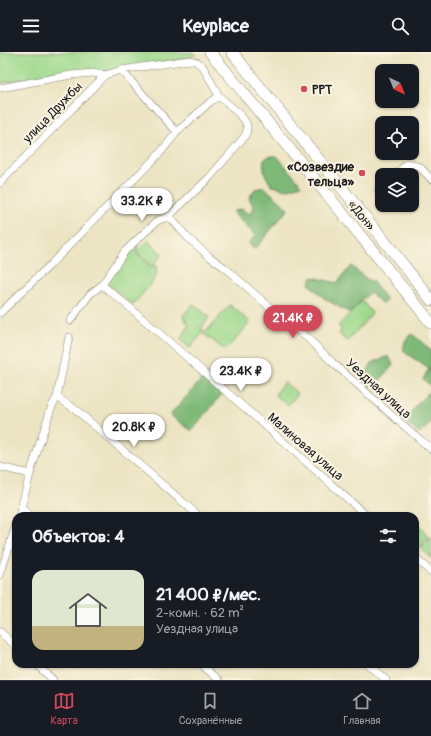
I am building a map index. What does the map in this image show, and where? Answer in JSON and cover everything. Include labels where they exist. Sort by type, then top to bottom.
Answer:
[{"type":"highway","points":[[200,52],[230,77]]},
{"type":"highway","name":"«Дон»","points":[[210,52],[431,323]]},
{"type":"highway","name":"«Дон»","points":[[232,52],[431,300]]},
{"type":"street","points":[[0,88],[71,74],[93,73],[105,75],[121,70],[190,60],[201,65],[206,71],[219,96],[246,122],[247,132],[238,145],[210,177],[169,216],[157,221],[125,251],[102,285],[90,294],[70,321]]},
{"type":"street","points":[[121,70],[178,132]]},
{"type":"street","name":"улица Дружбы","points":[[0,184],[105,75]]},
{"type":"street","points":[[0,314],[160,153],[178,132],[210,102],[219,96]]},
{"type":"street","points":[[403,168],[407,164],[420,167],[431,179]]},
{"type":"street","name":"Уездная улица","points":[[169,216],[188,238],[314,344],[332,362],[431,449]]},
{"type":"street","name":"Малиновая улица","points":[[102,285],[128,306],[362,512]]},
{"type":"street","points":[[20,512],[30,474],[57,396],[69,337]]},
{"type":"street","points":[[57,396],[75,409],[194,512]]},
{"type":"street","points":[[0,467],[30,474]]},
{"type":"street","points":[[21,508],[26,512]]},
{"type":"street","points":[[0,575],[12,538]]},
{"type":"street","points":[[419,562],[431,572]]},
{"type":"street","points":[[0,632],[12,642]]},
{"type":"street","points":[[40,668],[53,680]]},
{"type":"street","points":[[206,668],[219,680]]},
{"type":"street","points":[[372,668],[386,680]]},
{"type":"green space","points":[[0,52],[193,52],[195,55],[188,58],[113,71],[90,70],[63,72],[0,83]]},
{"type":"green space","points":[[271,156],[277,156],[302,185],[284,190],[279,187],[272,186],[266,177],[264,170],[264,159]]},
{"type":"green space","points":[[264,187],[288,209],[255,249],[248,244],[255,235],[232,212],[240,209],[250,214],[254,207],[249,198],[255,189]]},
{"type":"green space","points":[[148,241],[162,254],[152,267],[137,252]]},
{"type":"green space","points":[[137,245],[138,248],[136,253],[151,268],[156,266],[157,274],[133,305],[105,282],[127,252]]},
{"type":"green space","points":[[351,266],[373,282],[387,301],[382,304],[370,292],[350,313],[325,299],[309,284],[312,277],[337,283]]},
{"type":"green space","points":[[362,301],[372,313],[348,341],[339,334],[342,329],[338,326]]},
{"type":"green space","points":[[193,304],[209,317],[201,329],[204,331],[190,348],[180,340],[189,326],[183,316]]},
{"type":"green space","points":[[230,305],[250,322],[225,350],[204,334]]},
{"type":"green space","points":[[412,334],[431,352],[431,387],[423,379],[429,369],[403,351],[405,341]]},
{"type":"green space","points":[[389,356],[393,365],[382,378],[369,389],[366,384],[366,374],[372,363]]},
{"type":"green space","points":[[203,378],[222,394],[192,431],[170,415]]},
{"type":"green space","points":[[284,382],[298,394],[288,405],[275,395]]},
{"type":"green space","points":[[431,390],[431,423],[420,433],[408,425],[408,420],[412,411]]},
{"type":"green space","points":[[419,526],[429,537],[419,548]]},
{"type":"green space","points":[[431,537],[431,558],[421,549]]},
{"type":"place","name":"РРТ","points":[[304,89]]},
{"type":"place","name":"«Созвездие тельца»","points":[[362,173]]}]
